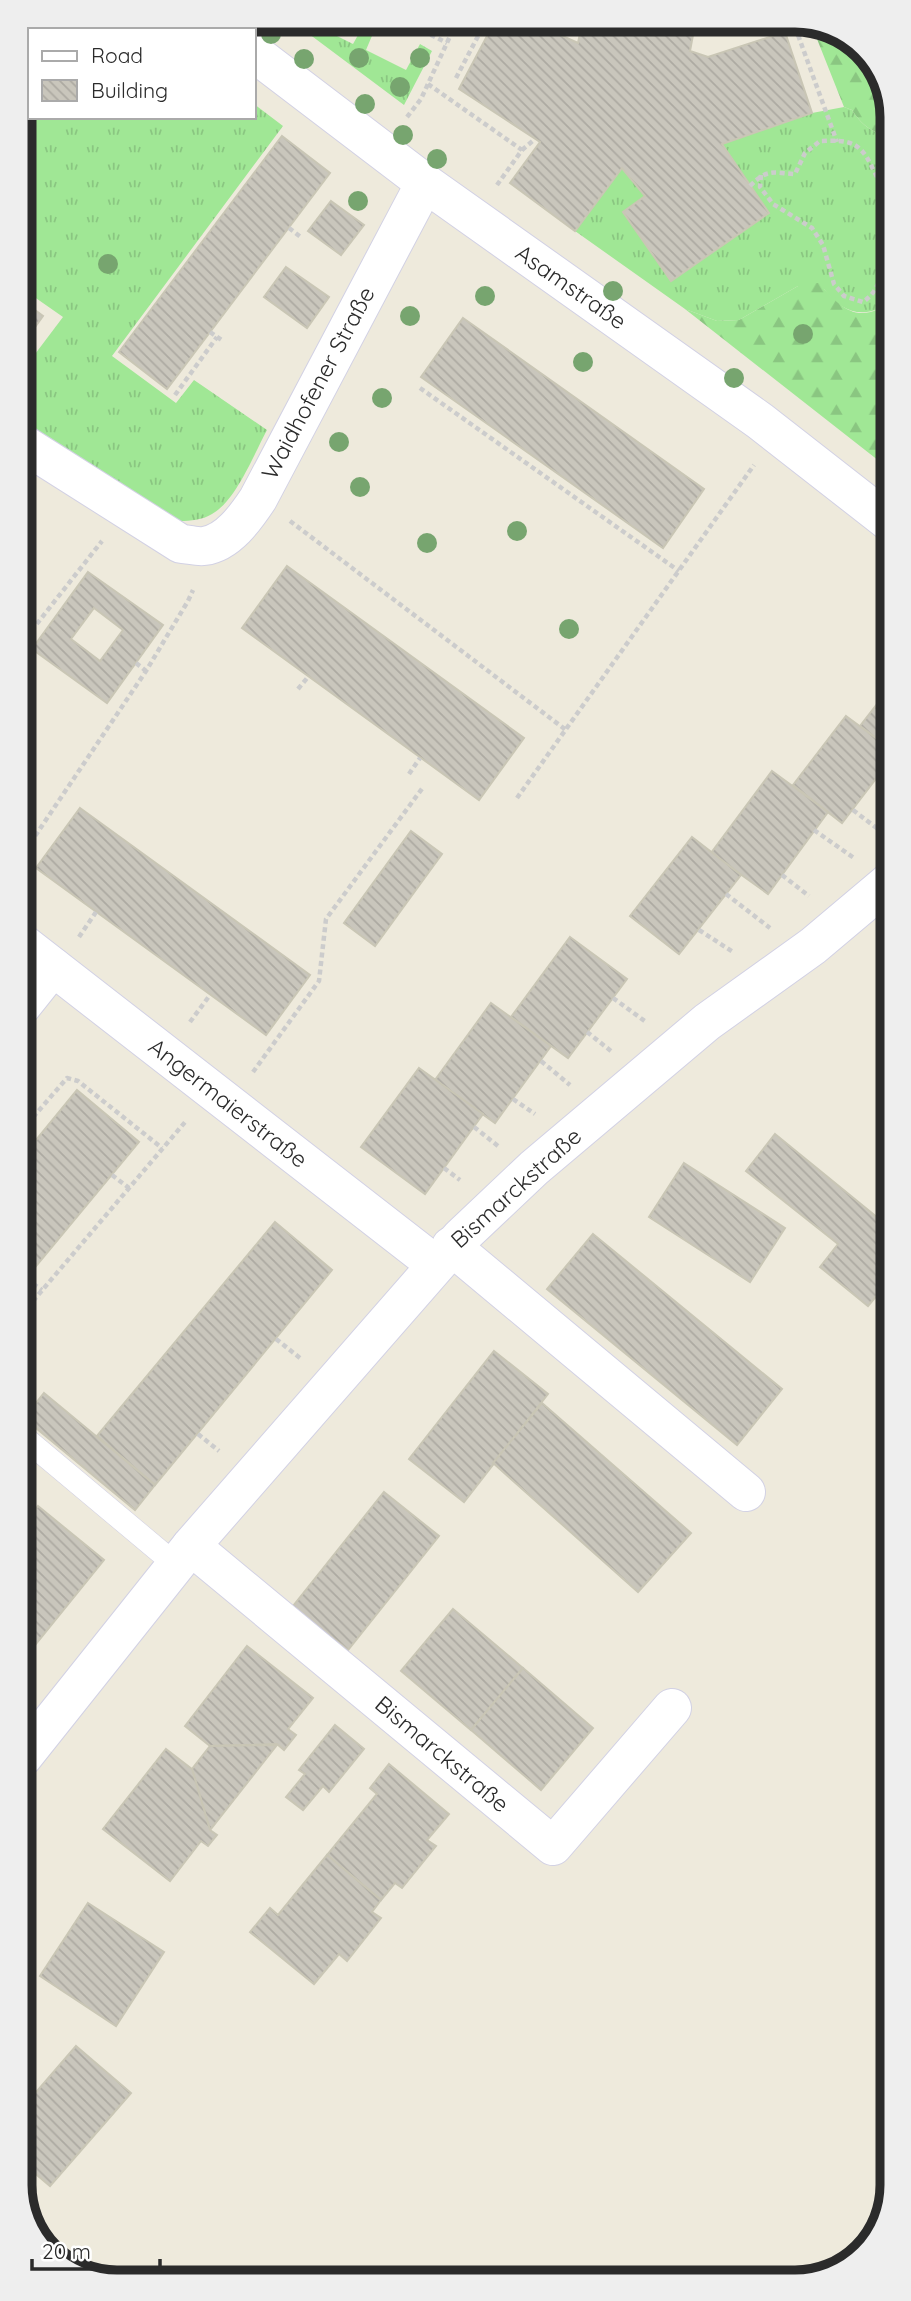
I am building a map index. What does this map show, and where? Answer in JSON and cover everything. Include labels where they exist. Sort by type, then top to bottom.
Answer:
[{"type":"street","name":"Asamstraße","points":[[256,55],[425,183],[760,421],[880,515]]},
{"type":"street","name":"Waidhofener Straße","points":[[32,450],[181,544],[206,546],[229,534],[245,518],[258,499],[425,183]]},
{"type":"street","name":"Bismarckstraße","points":[[32,1746],[183,1555],[443,1255],[534,1168],[707,1022],[813,946],[873,871]]},
{"type":"street","name":"Angermaierstraße","points":[[32,945],[64,954],[746,1492]]},
{"type":"street","points":[[32,994],[64,954]]},
{"type":"street","name":"Bismarckstraße","points":[[183,1555],[553,1846],[672,1708]]},
{"type":"lane","points":[[32,1443],[183,1555]]},
{"type":"path","points":[[425,32],[447,43]]},
{"type":"path","points":[[407,118],[421,99],[452,32]]},
{"type":"path","points":[[456,78],[480,32]]},
{"type":"path","points":[[798,32],[837,143]]},
{"type":"path","points":[[428,84],[522,150]]},
{"type":"path","points":[[496,185],[522,150],[535,139]]},
{"type":"path","points":[[750,186],[761,175],[775,171],[795,174],[805,153],[820,141],[848,142],[859,145],[865,153],[878,179],[880,203]]},
{"type":"path","points":[[761,175],[760,187],[774,204],[793,214],[817,235],[823,244],[834,284],[844,296],[863,302],[875,292],[880,279]]},
{"type":"path","points":[[289,228],[302,238]]},
{"type":"path","points":[[175,395],[220,339],[210,332]]},
{"type":"path","points":[[420,388],[679,570]]},
{"type":"path","points":[[483,432],[489,425]]},
{"type":"path","points":[[516,798],[756,461]]},
{"type":"path","points":[[596,512],[601,504]]},
{"type":"path","points":[[286,518],[566,730]]},
{"type":"path","points":[[32,631],[105,537]]},
{"type":"path","points":[[32,841],[146,671],[193,590]]},
{"type":"path","points":[[55,601],[62,608]]},
{"type":"path","points":[[136,663],[146,671]]},
{"type":"path","points":[[298,689],[308,677]]},
{"type":"path","points":[[409,774],[420,758]]},
{"type":"path","points":[[251,1074],[319,981],[326,919],[424,786]]},
{"type":"path","points":[[853,810],[880,831]]},
{"type":"path","points":[[814,830],[873,871]]},
{"type":"path","points":[[782,875],[814,900]]},
{"type":"path","points":[[726,894],[775,932]]},
{"type":"path","points":[[64,954],[96,912]]},
{"type":"path","points":[[699,930],[743,959]]},
{"type":"path","points":[[186,1027],[210,995]]},
{"type":"path","points":[[613,998],[647,1022]]},
{"type":"path","points":[[587,1032],[614,1053]]},
{"type":"path","points":[[541,1060],[572,1087]]},
{"type":"path","points":[[32,1118],[67,1078],[78,1081],[162,1148]]},
{"type":"path","points":[[32,1302],[187,1119]]},
{"type":"path","points":[[474,1127],[503,1150]]},
{"type":"path","points":[[112,1175],[129,1188]]},
{"type":"path","points":[[32,1283],[42,1290]]},
{"type":"path","points":[[276,1339],[310,1366]]},
{"type":"path","points":[[198,1434],[229,1459]]},
{"type":"green space","points":[[306,32],[329,32],[353,44],[360,32],[374,32],[366,50],[406,70],[420,44],[432,51],[404,105]]},
{"type":"green space","points":[[823,37],[832,40],[855,56],[862,65],[875,89],[879,105],[880,133],[867,127],[852,110],[844,107],[817,39]]},
{"type":"green space","points":[[256,106],[283,126],[112,356],[176,403],[194,380],[267,430],[237,488],[221,508],[204,518],[180,521],[32,432],[32,358],[63,317],[32,295],[32,119],[256,119]]},
{"type":"green space","points":[[844,107],[852,110],[867,127],[880,133],[878,309],[869,312],[853,311],[838,303],[824,289],[798,286],[739,320],[717,321],[685,309],[575,231],[622,168],[645,196],[623,212],[671,281],[768,213],[722,144],[812,113]]},
{"type":"green space","points":[[819,283],[841,305],[857,313],[880,308],[880,462],[685,309],[717,321],[739,320],[798,286]]},
{"type":"building","points":[[489,32],[554,32],[578,43],[580,32],[694,32],[690,51],[708,57],[785,32],[812,113],[722,144],[769,213],[671,281],[623,212],[645,196],[622,168],[575,231],[510,183],[540,142],[459,89]]},
{"type":"building","points":[[282,136],[330,173],[167,389],[119,352]]},
{"type":"building","points":[[331,201],[364,225],[341,255],[308,231]]},
{"type":"building","points":[[286,267],[329,297],[307,328],[264,297]]},
{"type":"building","points":[[32,308],[43,316],[32,331]]},
{"type":"building","points":[[463,318],[704,489],[663,548],[421,377]]},
{"type":"building","points":[[287,566],[524,738],[479,800],[242,628]]},
{"type":"building","points":[[88,572],[163,625],[107,703],[32,649]],"holes":[[[94,608],[123,630],[100,661],[71,639]]]},
{"type":"building","points":[[880,700],[880,741],[860,726]]},
{"type":"building","points":[[846,716],[880,741],[880,773],[842,823],[793,785]]},
{"type":"building","points":[[772,771],[828,812],[768,894],[711,853]]},
{"type":"building","points":[[80,808],[310,975],[266,1035],[36,868]]},
{"type":"building","points":[[411,831],[442,854],[375,946],[344,923]]},
{"type":"building","points":[[692,837],[741,875],[679,954],[630,916]]},
{"type":"building","points":[[570,937],[627,979],[568,1058],[511,1017]]},
{"type":"building","points":[[491,1003],[551,1046],[495,1123],[435,1080]]},
{"type":"building","points":[[419,1068],[483,1114],[425,1194],[361,1147]]},
{"type":"building","points":[[77,1090],[139,1142],[32,1271],[32,1145]]},
{"type":"building","points":[[775,1134],[880,1220],[880,1292],[868,1306],[820,1267],[838,1244],[746,1171]]},
{"type":"building","points":[[684,1163],[785,1228],[750,1282],[649,1217]]},
{"type":"building","points":[[275,1222],[332,1270],[155,1485],[97,1436]]},
{"type":"building","points":[[593,1234],[782,1389],[737,1445],[547,1289]]},
{"type":"building","points":[[494,1351],[548,1394],[464,1502],[409,1459]]},
{"type":"building","points":[[44,1393],[155,1485],[135,1510],[32,1425],[32,1408]]},
{"type":"building","points":[[542,1403],[691,1533],[638,1592],[493,1463]]},
{"type":"building","points":[[384,1492],[439,1536],[348,1650],[293,1606]]},
{"type":"building","points":[[38,1506],[104,1560],[32,1649],[32,1514]]},
{"type":"building","points":[[453,1609],[523,1668],[471,1730],[401,1671]]},
{"type":"building","points":[[247,1646],[313,1698],[288,1729],[296,1735],[284,1750],[277,1744],[210,1746],[185,1726]]},
{"type":"building","points":[[523,1668],[593,1728],[541,1790],[471,1730]]},
{"type":"building","points":[[335,1725],[364,1749],[329,1792],[323,1786],[303,1810],[286,1797],[305,1774],[299,1770]]},
{"type":"building","points":[[277,1745],[210,1830],[192,1769],[210,1746]]},
{"type":"building","points":[[166,1749],[192,1769],[210,1830],[217,1835],[208,1846],[201,1841],[170,1881],[103,1829]]},
{"type":"building","points":[[389,1764],[449,1814],[427,1840],[436,1846],[402,1888],[395,1883],[381,1900],[327,1855],[377,1794],[370,1788]]},
{"type":"building","points":[[327,1855],[381,1900],[372,1912],[381,1918],[347,1961],[339,1954],[314,1984],[250,1932],[270,1908],[278,1915]]},
{"type":"building","points":[[88,1903],[164,1952],[116,2026],[40,1976]]},
{"type":"building","points":[[76,2046],[131,2093],[50,2186],[32,2171],[32,2097]]}]
